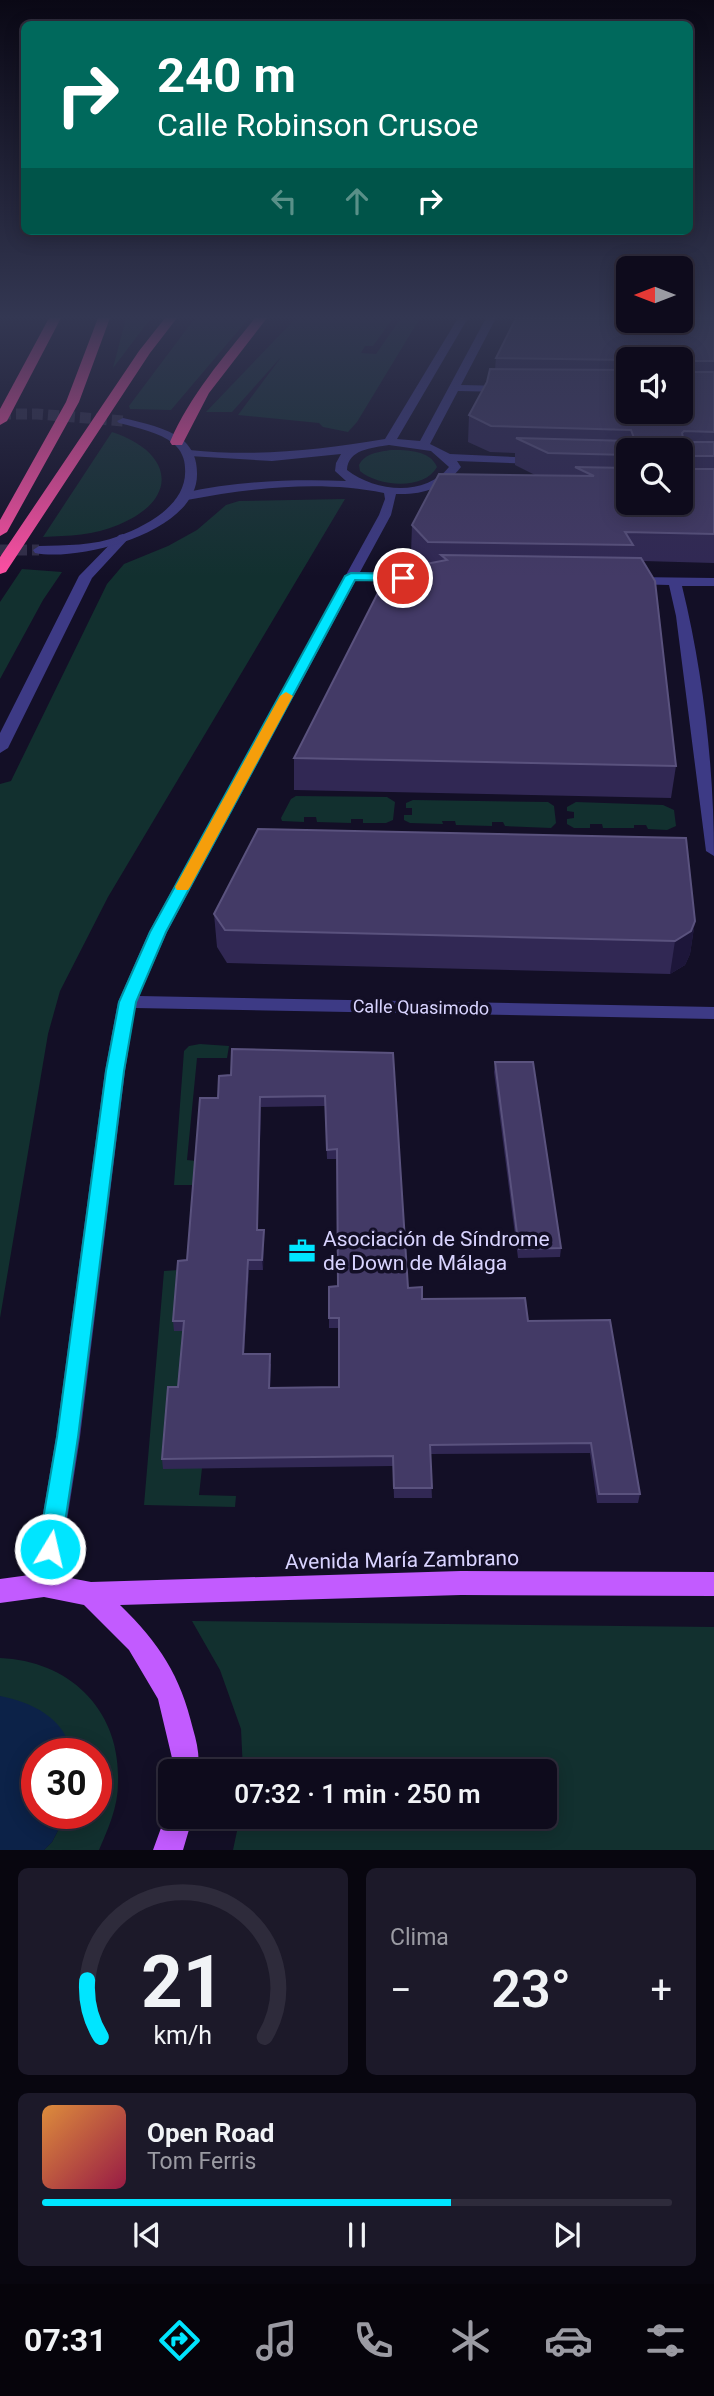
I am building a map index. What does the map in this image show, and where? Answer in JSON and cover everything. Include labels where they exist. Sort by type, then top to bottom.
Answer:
[{"type":"highway","points":[[0,421],[9,404]]},
{"type":"highway","points":[[0,532],[51,447],[72,404]]},
{"type":"highway","points":[[0,569],[110,404]]},
{"type":"highway","points":[[177,442],[184,422],[195,404]]},
{"type":"main road","name":"Avenida María Zambrano","points":[[0,1591],[44,1586],[91,1594],[461,1583],[714,1584]]},
{"type":"main road","points":[[91,1594],[138,1641],[171,1694],[186,1759]]},
{"type":"main road","points":[[168,1850],[177,1829]]},
{"type":"street","points":[[389,442],[414,404]]},
{"type":"street","points":[[424,445],[446,404]]},
{"type":"street","points":[[123,421],[154,429],[177,442],[189,453],[193,476],[187,496]]},
{"type":"street","points":[[189,453],[250,458],[311,456],[389,442],[424,445],[450,457],[545,461]]},
{"type":"street","points":[[360,485],[341,471],[340,463],[344,456],[369,445]]},
{"type":"street","points":[[437,484],[450,476],[455,467],[450,457]]},
{"type":"street","points":[[39,550],[89,547],[123,538],[157,521],[187,496],[233,487],[278,483],[360,485],[389,490],[415,489],[437,484],[464,485]]},
{"type":"street","points":[[44,1586],[68,1437],[115,1071],[127,1002],[158,932],[385,515],[391,499],[389,490]]},
{"type":"street","points":[[0,748],[86,576],[123,538]]},
{"type":"street","points":[[351,576],[429,578]]},
{"type":"street","points":[[616,581],[714,582]]},
{"type":"street","points":[[675,582],[714,850]]},
{"type":"street","name":"Calle Quasimodo","points":[[127,1002],[714,1013]]},
{"type":"green space","points":[[176,404],[171,410],[130,409],[129,406]]},
{"type":"green space","points":[[213,404],[239,404],[232,412],[206,412]]},
{"type":"green space","points":[[246,404],[368,404],[348,432],[323,427],[319,423],[238,415]]},
{"type":"green space","points":[[112,432],[148,451],[157,463],[162,476],[160,489],[152,502],[138,514],[100,531],[43,537]]},
{"type":"green space","points":[[391,450],[424,454],[434,461],[437,467],[431,475],[422,480],[400,484],[377,480],[360,471],[359,465],[365,458]]},
{"type":"green space","points":[[345,499],[108,897],[60,991],[48,1034],[0,1318],[0,784],[11,781],[107,584],[124,564],[168,546],[197,530],[226,505],[239,501]]},
{"type":"green space","points":[[22,569],[62,572],[43,600],[0,679],[0,602]]},
{"type":"green space","points":[[296,796],[387,797],[395,802],[393,820],[386,823],[363,823],[363,819],[351,819],[351,823],[317,822],[316,817],[304,817],[304,822],[282,821],[291,799]]},
{"type":"green space","points":[[413,800],[548,802],[554,806],[556,823],[551,828],[505,826],[503,822],[492,822],[492,826],[456,825],[455,821],[442,821],[443,824],[410,823],[404,820],[404,815],[412,815],[412,808],[406,808],[406,803]]},
{"type":"green space","points":[[576,802],[663,805],[674,810],[676,826],[667,830],[648,829],[646,825],[634,825],[634,828],[603,828],[602,824],[590,824],[590,828],[574,828],[567,824],[567,819],[574,818],[574,812],[567,811],[567,807]]},
{"type":"green space","points":[[189,1046],[229,1046],[227,1058],[197,1058],[187,1160],[197,1161],[196,1185],[174,1185],[184,1051]]},
{"type":"green space","points":[[179,1270],[174,1331],[185,1331],[202,1468],[199,1495],[236,1496],[235,1507],[144,1505],[164,1271]]},
{"type":"green space","points":[[192,1621],[714,1627],[714,1850],[233,1850],[237,1829],[557,1829],[557,1759],[242,1759],[241,1729],[220,1670]]},
{"type":"green space","points":[[0,1658],[25,1661],[48,1669],[69,1680],[86,1694],[111,1733],[117,1757],[118,1792],[112,1816],[112,1738],[60,1738],[0,1696]]},
{"type":"green space","points":[[59,1829],[108,1829],[99,1850],[44,1850]]},
{"type":"water","points":[[0,1696],[35,1707],[55,1721],[66,1738],[21,1738],[21,1829],[59,1829],[52,1842],[44,1850],[0,1850]]},
{"type":"building","points":[[475,404],[616,404],[616,424],[693,424],[693,404],[714,404],[714,432],[684,431],[683,438],[634,438],[631,430],[491,426],[469,415]]},
{"type":"building","points":[[516,438],[616,441],[616,455],[548,453]]},
{"type":"building","points":[[693,442],[714,442],[714,456],[693,456]]},
{"type":"building","points":[[575,467],[616,468],[616,515],[693,515],[693,469],[714,469],[714,534],[625,532],[633,545],[428,542],[412,525],[439,474],[594,476]]},
{"type":"building","points":[[441,555],[641,558],[655,581],[676,766],[294,758],[389,571],[447,560]]},
{"type":"building","points":[[258,829],[686,838],[695,921],[691,931],[675,941],[225,930],[214,914]]},
{"type":"building","points":[[232,1049],[393,1053],[408,1288],[422,1287],[422,1299],[525,1298],[528,1321],[610,1320],[640,1494],[599,1494],[591,1443],[430,1445],[432,1488],[394,1488],[393,1456],[162,1459],[168,1387],[178,1387],[184,1321],[173,1321],[178,1261],[187,1260],[200,1098],[218,1098],[219,1076],[231,1075]],"holes":[[[325,1096],[327,1150],[337,1149],[338,1286],[329,1287],[329,1318],[339,1318],[339,1387],[269,1388],[270,1354],[243,1354],[248,1260],[262,1260],[264,1230],[257,1230],[260,1097]]]},
{"type":"building","points":[[495,1062],[533,1062],[561,1248],[519,1249]]},
{"type":"tunnel","points":[[0,414],[37,414],[123,421]]},
{"type":"tunnel","points":[[0,550],[39,550]]},
{"type":"slow traffic","points":[[183,887],[286,696]]},
{"type":"place","name":"Asociación de Síndrome de Down de Málaga","points":[[302,1251]]},
{"type":"route","points":[[50,1549],[68,1437],[115,1071],[127,1002],[158,932],[351,576],[403,578]]}]
